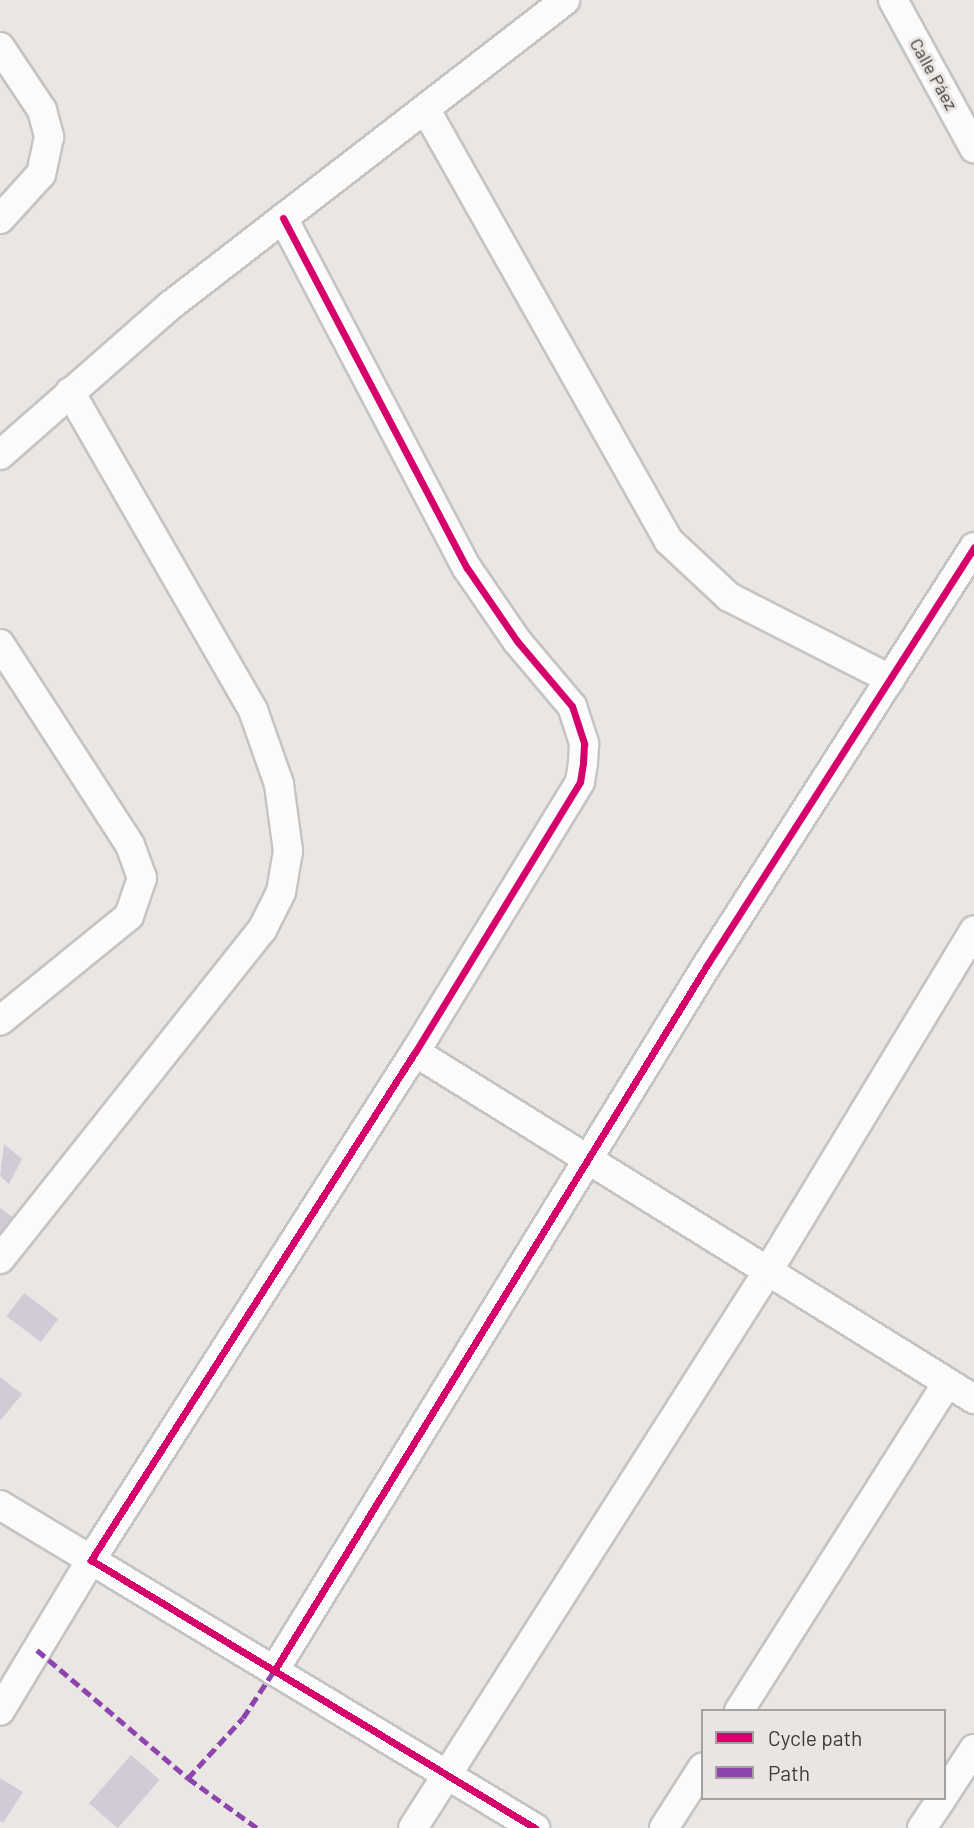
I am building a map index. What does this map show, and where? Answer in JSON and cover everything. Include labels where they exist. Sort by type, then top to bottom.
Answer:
[{"type":"street","points":[[0,455],[69,392],[283,218],[565,0]]},
{"type":"street","name":"Calle Páez","points":[[894,0],[974,148]]},
{"type":"street","points":[[0,47],[42,110],[49,137],[41,174],[0,219]]},
{"type":"street","points":[[426,110],[669,541],[729,597],[890,679]]},
{"type":"street","points":[[0,1711],[90,1560],[415,1052],[580,782],[584,744],[572,706],[517,642],[467,568],[283,218]]},
{"type":"street","points":[[0,1259],[262,930],[281,892],[288,851],[279,784],[253,710],[69,392]]},
{"type":"street","points":[[274,1671],[398,1462],[974,547]]},
{"type":"street","points":[[0,644],[136,855],[142,878],[130,916],[0,1021]]},
{"type":"street","points":[[414,1828],[768,1271],[974,931]]},
{"type":"street","points":[[415,1052],[974,1399]]},
{"type":"street","points":[[740,1709],[947,1383]]},
{"type":"street","points":[[0,1505],[535,1828]]},
{"type":"street","points":[[946,1791],[974,1749]]},
{"type":"street","points":[[664,1828],[701,1771]]},
{"type":"street","points":[[922,1828],[940,1800]]},
{"type":"building","points":[[4,1144],[22,1159],[9,1184],[0,1176]]},
{"type":"building","points":[[0,1208],[14,1218],[0,1239]]},
{"type":"building","points":[[24,1293],[58,1319],[41,1342],[7,1316]]},
{"type":"building","points":[[0,1377],[22,1394],[0,1421]]},
{"type":"building","points":[[131,1755],[160,1780],[118,1828],[89,1803]]},
{"type":"building","points":[[0,1778],[23,1792],[3,1823],[0,1821]]},
{"type":"marked path","points":[[37,1650],[188,1778],[257,1828]]},
{"type":"marked path","points":[[188,1778],[243,1718],[274,1671]]},
{"type":"cycle path","points":[[283,218],[467,568],[517,641],[572,706],[584,744],[583,763],[580,782],[415,1052],[91,1560],[535,1828]]},
{"type":"cycle path","points":[[274,1671],[707,965],[974,547]]}]
